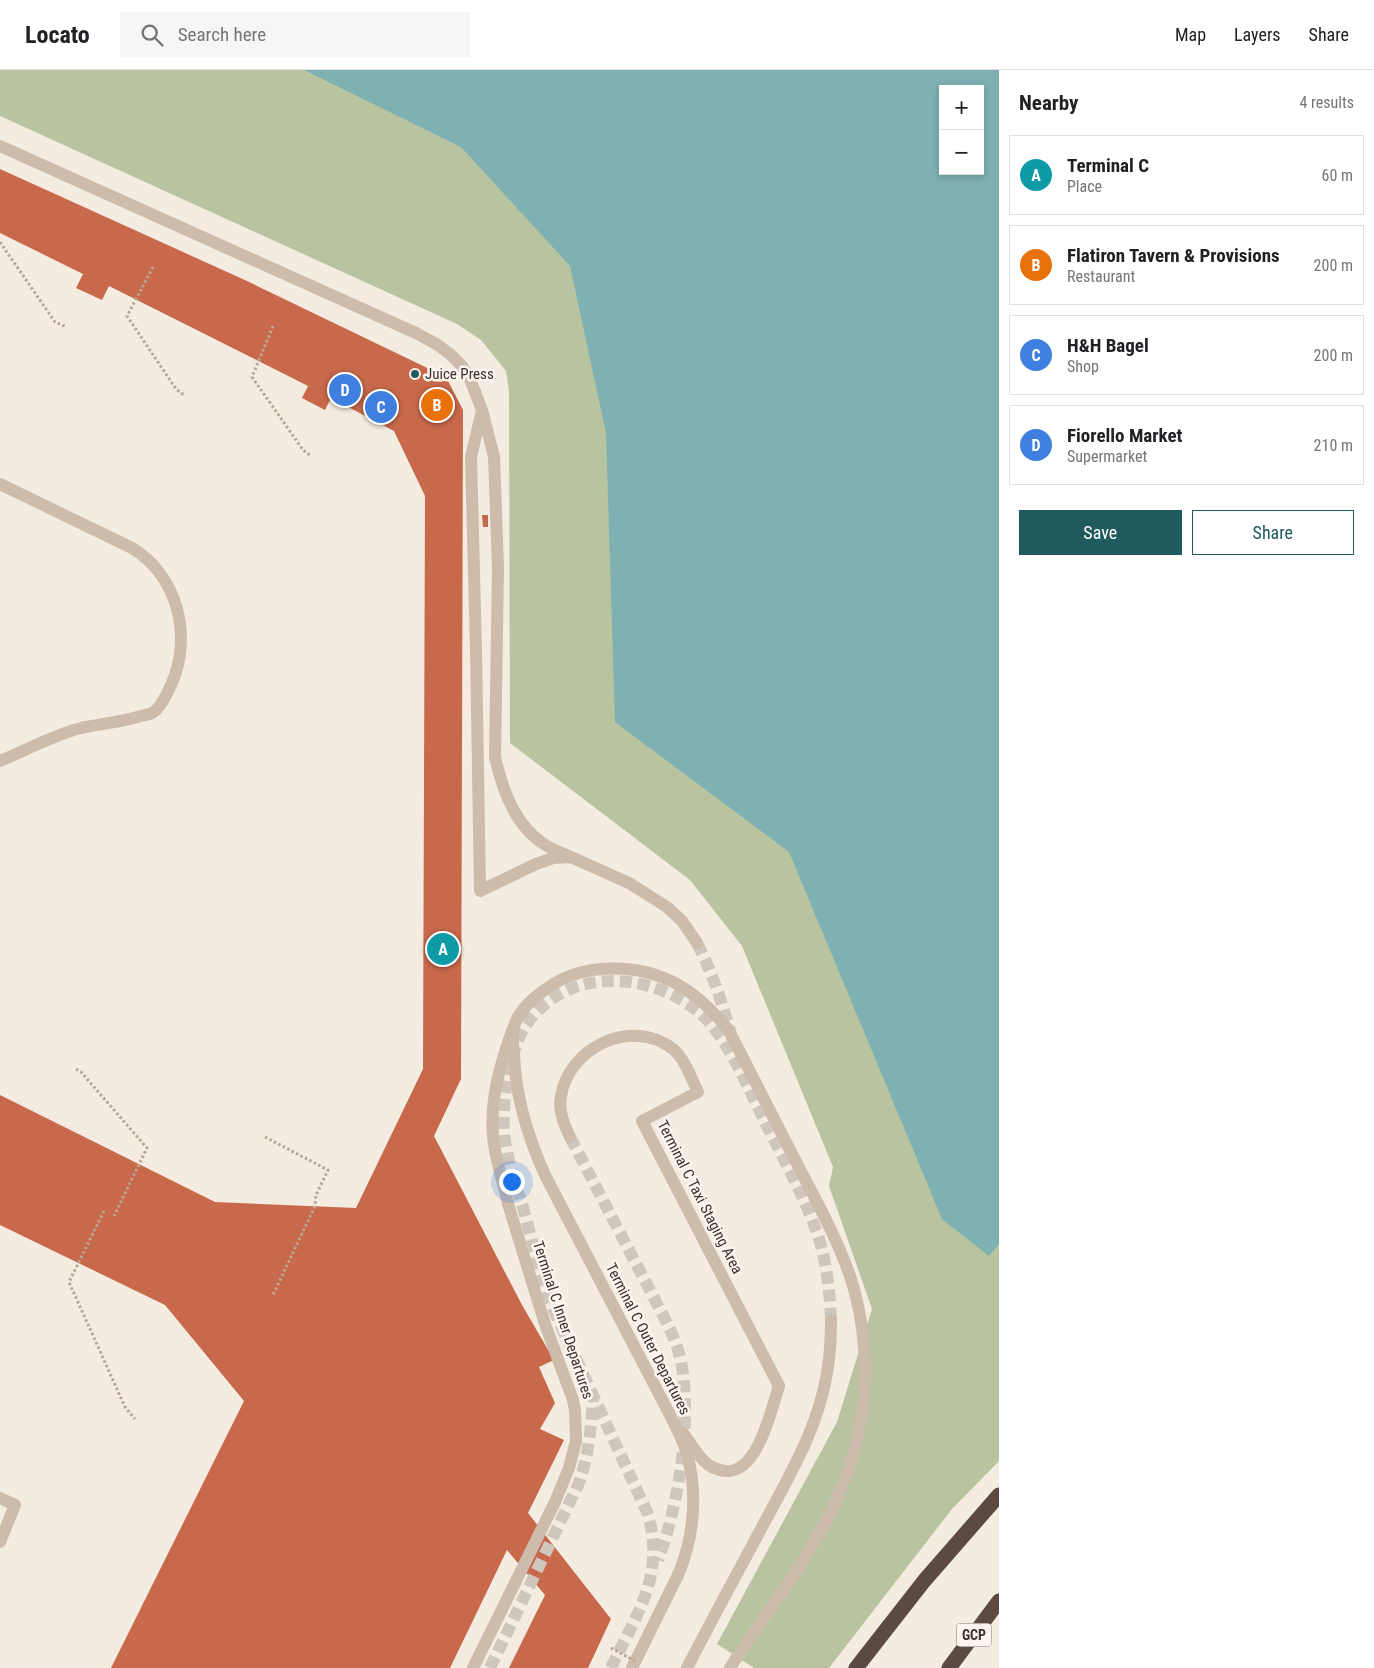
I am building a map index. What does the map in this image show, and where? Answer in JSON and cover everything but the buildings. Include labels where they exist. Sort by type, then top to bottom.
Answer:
[{"type":"highway","points":[[856,1668],[924,1581],[999,1495]]},
{"type":"highway","name":"GCP","points":[[949,1668],[999,1601]]},
{"type":"street","points":[[0,146],[416,332],[438,345],[462,366],[470,379],[482,410],[494,457],[498,533],[495,757],[501,784],[509,803],[533,835],[548,847],[629,883],[667,906],[682,921],[697,943]]},
{"type":"street","points":[[482,410],[471,457],[480,891],[536,864],[553,858],[571,857]]},
{"type":"street","points":[[0,484],[145,556],[165,582],[174,599],[180,620],[182,642],[174,678],[166,696],[153,713],[129,720],[80,728],[0,761]]},
{"type":"street","name":"Terminal C Inner Departures","points":[[472,1668],[555,1502],[569,1468],[576,1441],[575,1411],[572,1400],[534,1289],[508,1204],[493,1138],[496,1083],[514,1026],[528,1003],[551,985],[567,977],[602,969],[640,971],[676,983],[706,1005],[728,1029],[830,1228],[850,1277],[862,1329],[864,1355],[862,1412],[858,1438],[849,1468],[826,1522],[812,1547],[733,1663]]},
{"type":"street","name":"Terminal C Outer Departures","points":[[514,1026],[514,1070],[518,1095],[530,1142],[546,1177],[670,1415],[686,1452],[690,1470],[692,1490],[691,1529],[684,1561],[633,1665]]},
{"type":"street","name":"Terminal C Taxi Staging Area","points":[[570,1137],[560,1110],[560,1096],[574,1067],[584,1055],[609,1040],[622,1036],[636,1035],[662,1042],[675,1050],[698,1092],[642,1121],[779,1386],[768,1421],[752,1456],[738,1469],[730,1471],[720,1470],[704,1461],[670,1415]]},
{"type":"street","points":[[687,1668],[793,1468],[810,1432],[820,1404],[827,1374],[832,1320]]},
{"type":"street","points":[[0,1498],[14,1505],[0,1542]]},
{"type":"path","points":[[0,242],[55,322],[67,327]]},
{"type":"path","points":[[153,267],[127,316],[176,389],[184,394]]},
{"type":"path","points":[[273,326],[252,377],[303,450],[311,456]]},
{"type":"path","points":[[76,1069],[81,1072],[147,1148],[114,1216]]},
{"type":"path","points":[[265,1137],[328,1170],[316,1196],[315,1206],[273,1295]]},
{"type":"path","points":[[104,1211],[69,1282],[125,1407],[135,1419]]},
{"type":"path","points":[[611,1648],[633,1665]]},
{"type":"green space","points":[[0,70],[999,70],[999,1461],[952,1509],[829,1668],[754,1668],[717,1644],[837,1422],[872,1309],[829,1186],[833,1167],[742,946],[690,880],[510,743],[509,391],[506,371],[481,340],[457,324],[0,116]]},
{"type":"water","points":[[304,70],[999,70],[999,1244],[989,1256],[942,1219],[789,852],[615,722],[606,433],[570,266],[461,147]]},
{"type":"tunnel","points":[[697,943],[716,987],[731,1034]]},
{"type":"tunnel","points":[[611,1668],[639,1612],[646,1593],[651,1575],[653,1555],[652,1534],[647,1512],[554,1311],[509,1161],[504,1130],[504,1106],[511,1064],[514,1051],[524,1028],[544,1005],[571,988],[591,983],[620,981],[649,986],[676,997],[700,1013],[710,1023],[737,1065],[809,1212],[825,1262],[831,1320]]},
{"type":"tunnel","points":[[570,1137],[667,1323],[681,1361],[685,1396],[681,1468],[677,1493],[658,1560]]},
{"type":"tunnel","points":[[490,1668],[579,1483],[587,1451],[593,1398]]},
{"type":"place","name":"Juice Press","points":[[415,374]]},
{"type":"place","name":"Fiorello Market","points":[[345,390]]},
{"type":"place","name":"Flatiron Tavern & Provisions","points":[[437,405]]},
{"type":"place","name":"H&H Bagel","points":[[381,407]]},
{"type":"place","name":"Terminal C","points":[[443,949]]}]
